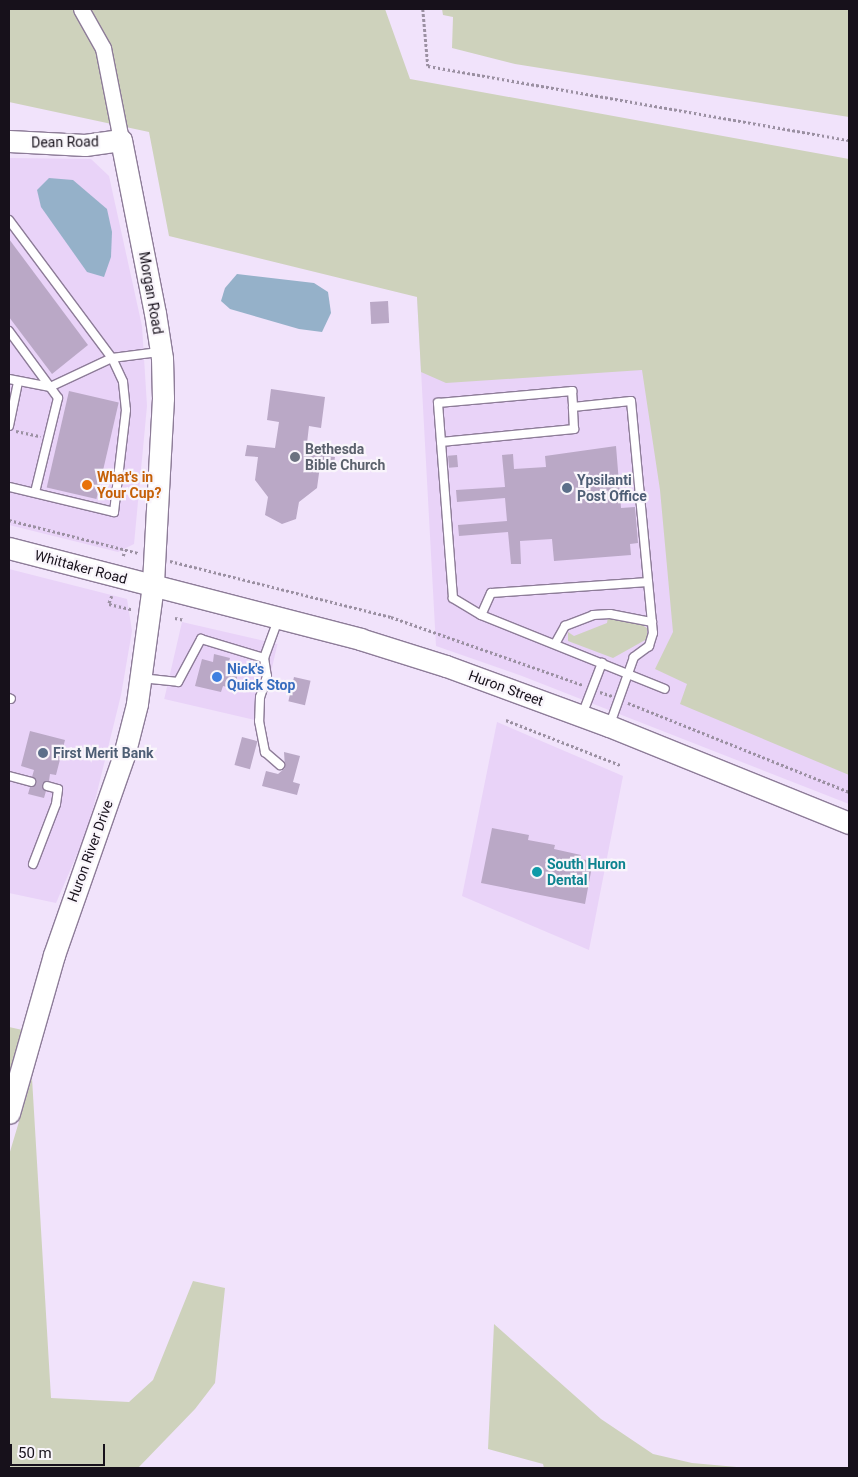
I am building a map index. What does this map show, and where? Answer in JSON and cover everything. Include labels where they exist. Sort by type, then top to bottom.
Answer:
[{"type":"main road","name":"Dean Road","points":[[9,141],[85,145],[121,140]]},
{"type":"main road","name":"Morgan Road","points":[[121,140],[161,352],[163,398],[152,586]]},
{"type":"main road","name":"Whittaker Road","points":[[9,548],[152,586]]},
{"type":"main road","name":"Huron Street","points":[[152,586],[279,618],[446,666],[609,726],[849,823]]},
{"type":"main road","name":"Huron River Drive","points":[[9,1113],[54,955],[126,749],[141,678],[152,586]]},
{"type":"street","name":"Morgan Road","points":[[81,9],[103,48],[121,140]]},
{"type":"lane","points":[[9,220],[112,358],[123,382],[126,410],[114,512],[9,487]]},
{"type":"lane","points":[[9,331],[58,398],[35,492]]},
{"type":"lane","points":[[9,380],[50,386],[112,358],[161,352]]},
{"type":"lane","points":[[9,428],[18,382]]},
{"type":"lane","points":[[441,442],[574,429],[572,390],[438,402],[441,442],[453,598],[482,615],[665,689]]},
{"type":"lane","points":[[573,406],[630,401],[653,633],[648,646],[634,657],[609,726]]},
{"type":"lane","points":[[482,615],[491,593],[648,582]]},
{"type":"lane","points":[[554,644],[565,626],[593,615],[616,615],[652,622]]},
{"type":"lane","points":[[279,618],[264,658],[267,676],[260,697],[259,721],[265,752],[280,764]]},
{"type":"lane","points":[[141,678],[178,682],[201,639],[264,658]]},
{"type":"lane","points":[[582,716],[602,663]]},
{"type":"lane","points":[[9,776],[31,782]]},
{"type":"lane","points":[[33,864],[56,804],[58,789],[47,786]]},
{"type":"path","points":[[423,9],[428,66],[849,140]]},
{"type":"path","points":[[9,428],[48,438]]},
{"type":"path","points":[[9,520],[126,550],[123,556]]},
{"type":"path","points":[[166,560],[391,617],[582,685]]},
{"type":"path","points":[[112,596],[109,604],[131,609]]},
{"type":"path","points":[[175,618],[185,620]]},
{"type":"path","points":[[628,703],[849,792]]},
{"type":"path","points":[[506,720],[620,765]]},
{"type":"shaded area","points":[[9,158],[91,159],[109,176],[142,326],[147,406],[134,544],[118,552],[9,525]]},
{"type":"shaded area","points":[[849,159],[849,804],[522,676],[436,646],[417,297]]},
{"type":"shaded area","points":[[9,569],[127,599],[132,631],[121,695],[88,829],[56,903],[9,893]]},
{"type":"shaded area","points":[[182,622],[277,644],[260,721],[164,699]]},
{"type":"shaded area","points":[[497,722],[623,776],[589,950],[462,896]]},
{"type":"green space","points":[[9,9],[385,9],[410,79],[849,159],[849,775],[680,704],[687,684],[655,669],[673,632],[660,490],[642,370],[446,383],[421,372],[417,297],[169,236],[149,132],[9,102]]},
{"type":"green space","points":[[442,9],[849,9],[849,117],[515,64],[452,48],[453,17],[443,15]]},
{"type":"green space","points":[[608,617],[637,622],[647,628],[647,639],[613,658],[568,641],[568,632],[574,636],[607,623]]},
{"type":"green space","points":[[9,1027],[27,1031],[9,1091]]},
{"type":"green space","points":[[32,1078],[51,1398],[129,1402],[153,1380],[193,1281],[225,1288],[215,1383],[195,1409],[138,1468],[9,1468],[9,1155]]},
{"type":"green space","points":[[494,1324],[601,1419],[653,1454],[692,1463],[748,1468],[544,1468],[543,1464],[488,1449]]},
{"type":"water","points":[[49,178],[73,180],[107,209],[112,232],[111,257],[104,277],[87,272],[41,207],[37,190]]},
{"type":"water","points":[[237,274],[314,283],[328,292],[331,313],[322,332],[299,329],[230,309],[221,301],[225,288]]},
{"type":"building","points":[[9,239],[88,345],[52,374],[9,317]]},
{"type":"building","points":[[388,301],[389,323],[371,324],[370,302]]},
{"type":"building","name":"Bethesda Bible Church","points":[[271,389],[325,397],[321,428],[309,426],[306,452],[335,457],[333,468],[320,466],[317,488],[299,502],[296,519],[282,524],[265,515],[268,497],[255,480],[258,457],[245,456],[247,445],[275,448],[279,422],[267,420]]},
{"type":"building","points":[[69,391],[119,402],[96,499],[47,487]]},
{"type":"building","name":"Ypsilanti Post Office","points":[[616,446],[621,508],[635,507],[638,543],[630,544],[631,555],[554,561],[552,539],[520,541],[521,564],[511,564],[508,532],[459,536],[458,525],[507,521],[505,498],[457,502],[456,490],[505,487],[502,455],[513,454],[514,469],[546,467],[545,456]]},
{"type":"building","points":[[457,455],[458,467],[449,468],[448,456]]},
{"type":"building","name":"Nick's Quick Stop","points":[[214,654],[230,658],[228,665],[239,668],[236,682],[232,681],[231,688],[223,686],[221,692],[195,686],[202,659],[213,662]]},
{"type":"building","points":[[294,677],[311,681],[305,705],[288,701]]},
{"type":"building","name":"First Merit Bank","points":[[30,731],[65,740],[56,775],[50,774],[49,781],[42,784],[46,791],[44,798],[28,794],[30,787],[36,783],[32,777],[34,770],[21,766]]},
{"type":"building","points":[[242,737],[257,741],[250,769],[234,765]]},
{"type":"building","points":[[284,752],[300,756],[293,782],[300,784],[297,795],[262,786],[266,771],[278,774],[285,768]]},
{"type":"building","name":"South Huron Dental","points":[[492,828],[529,835],[528,840],[555,845],[554,849],[581,855],[580,859],[593,861],[585,904],[481,883]]},
{"type":"place","name":"Bethesda Bible Church","points":[[295,457]]},
{"type":"place","name":"What's in Your Cup?","points":[[87,485]]},
{"type":"place","name":"Ypsilanti Post Office","points":[[567,488]]},
{"type":"place","name":"Nick's Quick Stop","points":[[217,677]]},
{"type":"place","name":"First Merit Bank","points":[[43,753]]},
{"type":"place","name":"South Huron Dental","points":[[537,872]]}]
